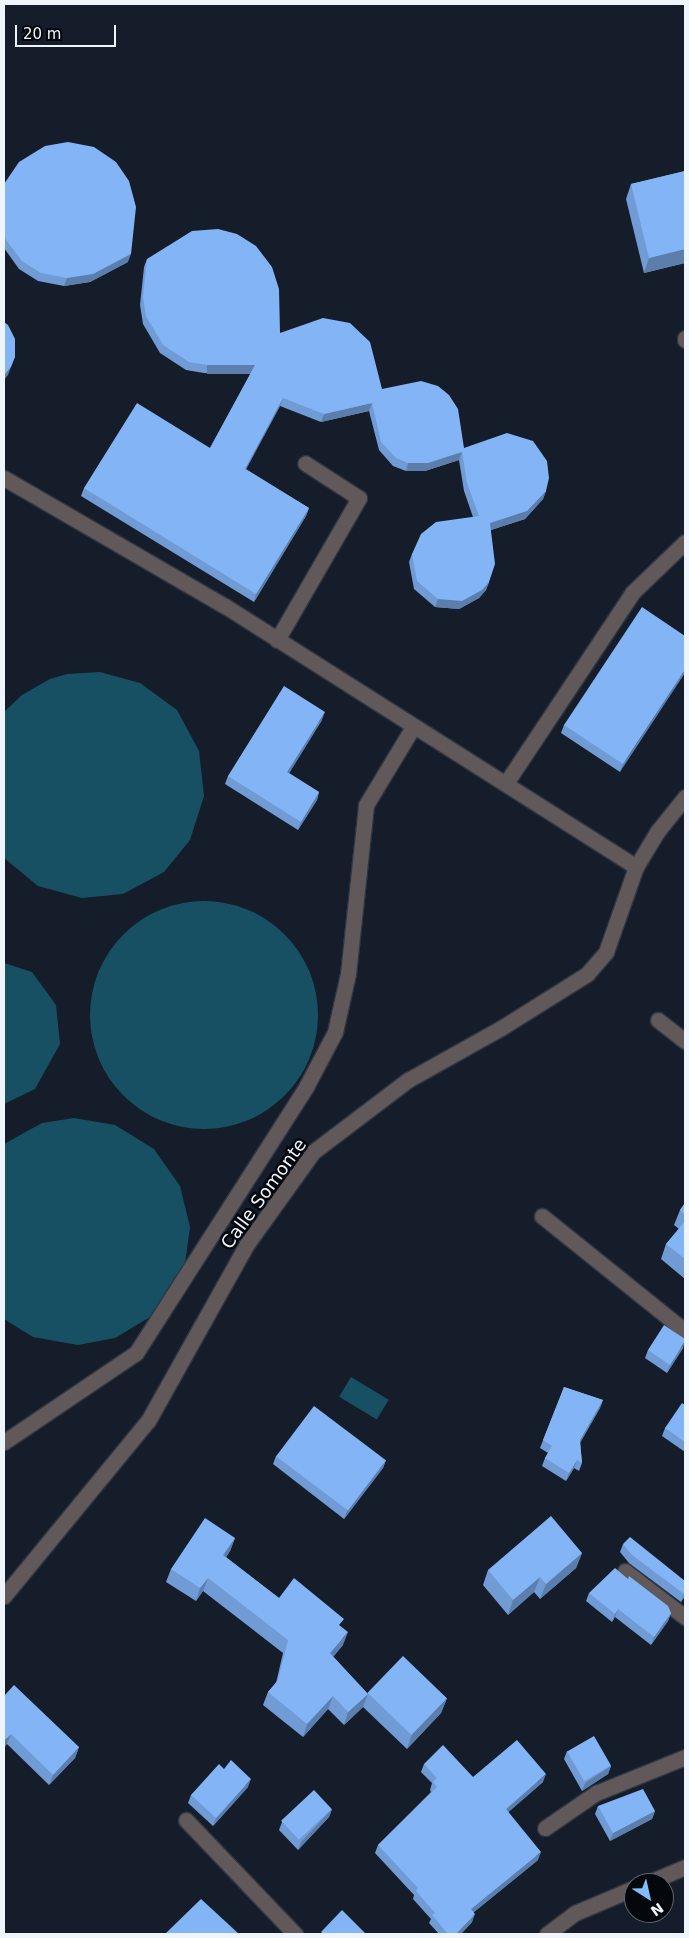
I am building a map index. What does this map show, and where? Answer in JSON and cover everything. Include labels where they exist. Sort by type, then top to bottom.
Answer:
[{"type":"street","points":[[277,640],[360,498],[305,463]]},
{"type":"street","points":[[4,478],[225,606],[636,867]]},
{"type":"street","points":[[506,783],[633,592],[685,542]]},
{"type":"street","points":[[4,1442],[136,1353],[306,1087],[335,1032],[348,974],[366,805],[413,727]]},
{"type":"street","name":"Calle Somonte","points":[[4,1596],[148,1421],[247,1244],[313,1152],[408,1080],[501,1028],[587,974],[606,952],[636,867],[658,832],[685,797]]},
{"type":"street","points":[[658,1020],[685,1041]]},
{"type":"street","points":[[542,1216],[685,1330]]},
{"type":"street","points":[[625,1571],[685,1617]]},
{"type":"street","points":[[545,1828],[596,1793],[685,1757]]},
{"type":"street","points":[[186,1820],[295,1934]]},
{"type":"street","points":[[671,1873],[685,1867]]},
{"type":"street","points":[[548,1934],[575,1913],[624,1892]]},
{"type":"water","points":[[100,672],[140,683],[177,710],[199,751],[204,796],[190,840],[164,872],[123,894],[82,898],[38,886],[4,858],[4,712],[22,695],[50,679],[67,674]]},
{"type":"water","points":[[204,901],[237,906],[258,915],[276,927],[292,943],[304,961],[313,982],[318,1015],[313,1048],[304,1069],[292,1087],[276,1103],[258,1115],[237,1124],[204,1129],[171,1124],[150,1115],[132,1103],[116,1087],[104,1069],[95,1048],[90,1015],[95,982],[104,961],[116,943],[132,927],[150,915],[171,906]]},
{"type":"water","points":[[4,963],[32,972],[56,1005],[60,1044],[35,1089],[4,1104]]},
{"type":"water","points":[[74,1118],[115,1125],[154,1149],[180,1186],[190,1227],[185,1264],[150,1317],[115,1338],[78,1345],[33,1337],[4,1319],[4,1144],[42,1123]]},
{"type":"water","points":[[351,1377],[389,1400],[377,1419],[339,1397]]},
{"type":"building","points":[[68,142],[94,147],[116,162],[129,181],[136,207],[131,254],[93,274],[67,278],[41,273],[22,261],[6,240],[4,231],[4,184],[19,162],[45,146]]},
{"type":"building","points":[[685,171],[685,249],[649,258],[631,184]]},
{"type":"building","points":[[218,229],[237,234],[256,246],[272,267],[279,289],[280,333],[323,318],[350,323],[370,342],[382,389],[421,381],[438,386],[449,395],[458,409],[464,448],[507,433],[533,441],[547,461],[549,478],[546,491],[527,511],[490,523],[495,564],[489,582],[482,590],[462,601],[438,599],[417,581],[412,554],[421,534],[436,522],[479,516],[467,483],[462,452],[428,463],[408,463],[396,458],[381,442],[372,403],[324,414],[283,398],[245,469],[309,508],[256,594],[84,488],[137,403],[210,448],[255,365],[207,365],[189,362],[163,345],[146,316],[143,297],[147,259],[192,231]]},
{"type":"building","points":[[4,322],[8,325],[15,339],[15,357],[11,367],[4,376]]},
{"type":"building","points":[[642,607],[685,636],[685,670],[623,764],[564,725]]},
{"type":"building","points":[[284,686],[325,712],[287,772],[319,792],[301,822],[228,776]]},
{"type":"building","points":[[685,1203],[685,1215],[680,1210]]},
{"type":"building","points":[[685,1221],[685,1259],[666,1244]]},
{"type":"building","points":[[664,1325],[685,1339],[670,1365],[648,1350]]},
{"type":"building","points":[[564,1387],[603,1400],[580,1440],[582,1463],[577,1460],[569,1473],[545,1458],[552,1446],[543,1440]]},
{"type":"building","points":[[682,1403],[685,1405],[685,1442],[665,1428]]},
{"type":"building","points":[[314,1406],[386,1460],[348,1510],[276,1456]]},
{"type":"building","points":[[551,1516],[582,1553],[546,1584],[540,1577],[513,1600],[488,1570]]},
{"type":"building","points":[[205,1518],[235,1538],[223,1555],[279,1598],[294,1578],[344,1619],[339,1625],[348,1632],[330,1653],[368,1694],[348,1712],[333,1696],[307,1724],[268,1692],[278,1680],[288,1640],[208,1578],[200,1588],[171,1569]]},
{"type":"building","points":[[630,1537],[685,1581],[684,1594],[632,1555],[623,1544]]},
{"type":"building","points":[[615,1568],[628,1579],[629,1576],[668,1606],[671,1613],[654,1637],[618,1609],[615,1614],[589,1593]]},
{"type":"building","points":[[403,1656],[447,1698],[411,1735],[368,1693]]},
{"type":"building","points":[[14,1685],[79,1747],[53,1775],[11,1734],[4,1741],[4,1696]]},
{"type":"building","points":[[594,1736],[611,1765],[584,1781],[567,1752]]},
{"type":"building","points":[[517,1740],[546,1774],[506,1809],[541,1852],[471,1909],[475,1914],[456,1934],[448,1934],[432,1915],[435,1913],[416,1891],[418,1888],[378,1845],[437,1787],[433,1782],[437,1778],[424,1764],[443,1745],[473,1777]]},
{"type":"building","points":[[231,1760],[251,1779],[216,1818],[191,1795],[219,1764],[224,1769]]},
{"type":"building","points":[[643,1789],[655,1811],[613,1833],[598,1806]]},
{"type":"building","points":[[314,1790],[332,1809],[299,1840],[281,1821]]},
{"type":"building","points":[[201,1899],[239,1934],[165,1934]]},
{"type":"building","points":[[342,1910],[366,1934],[323,1934],[321,1932]]}]
